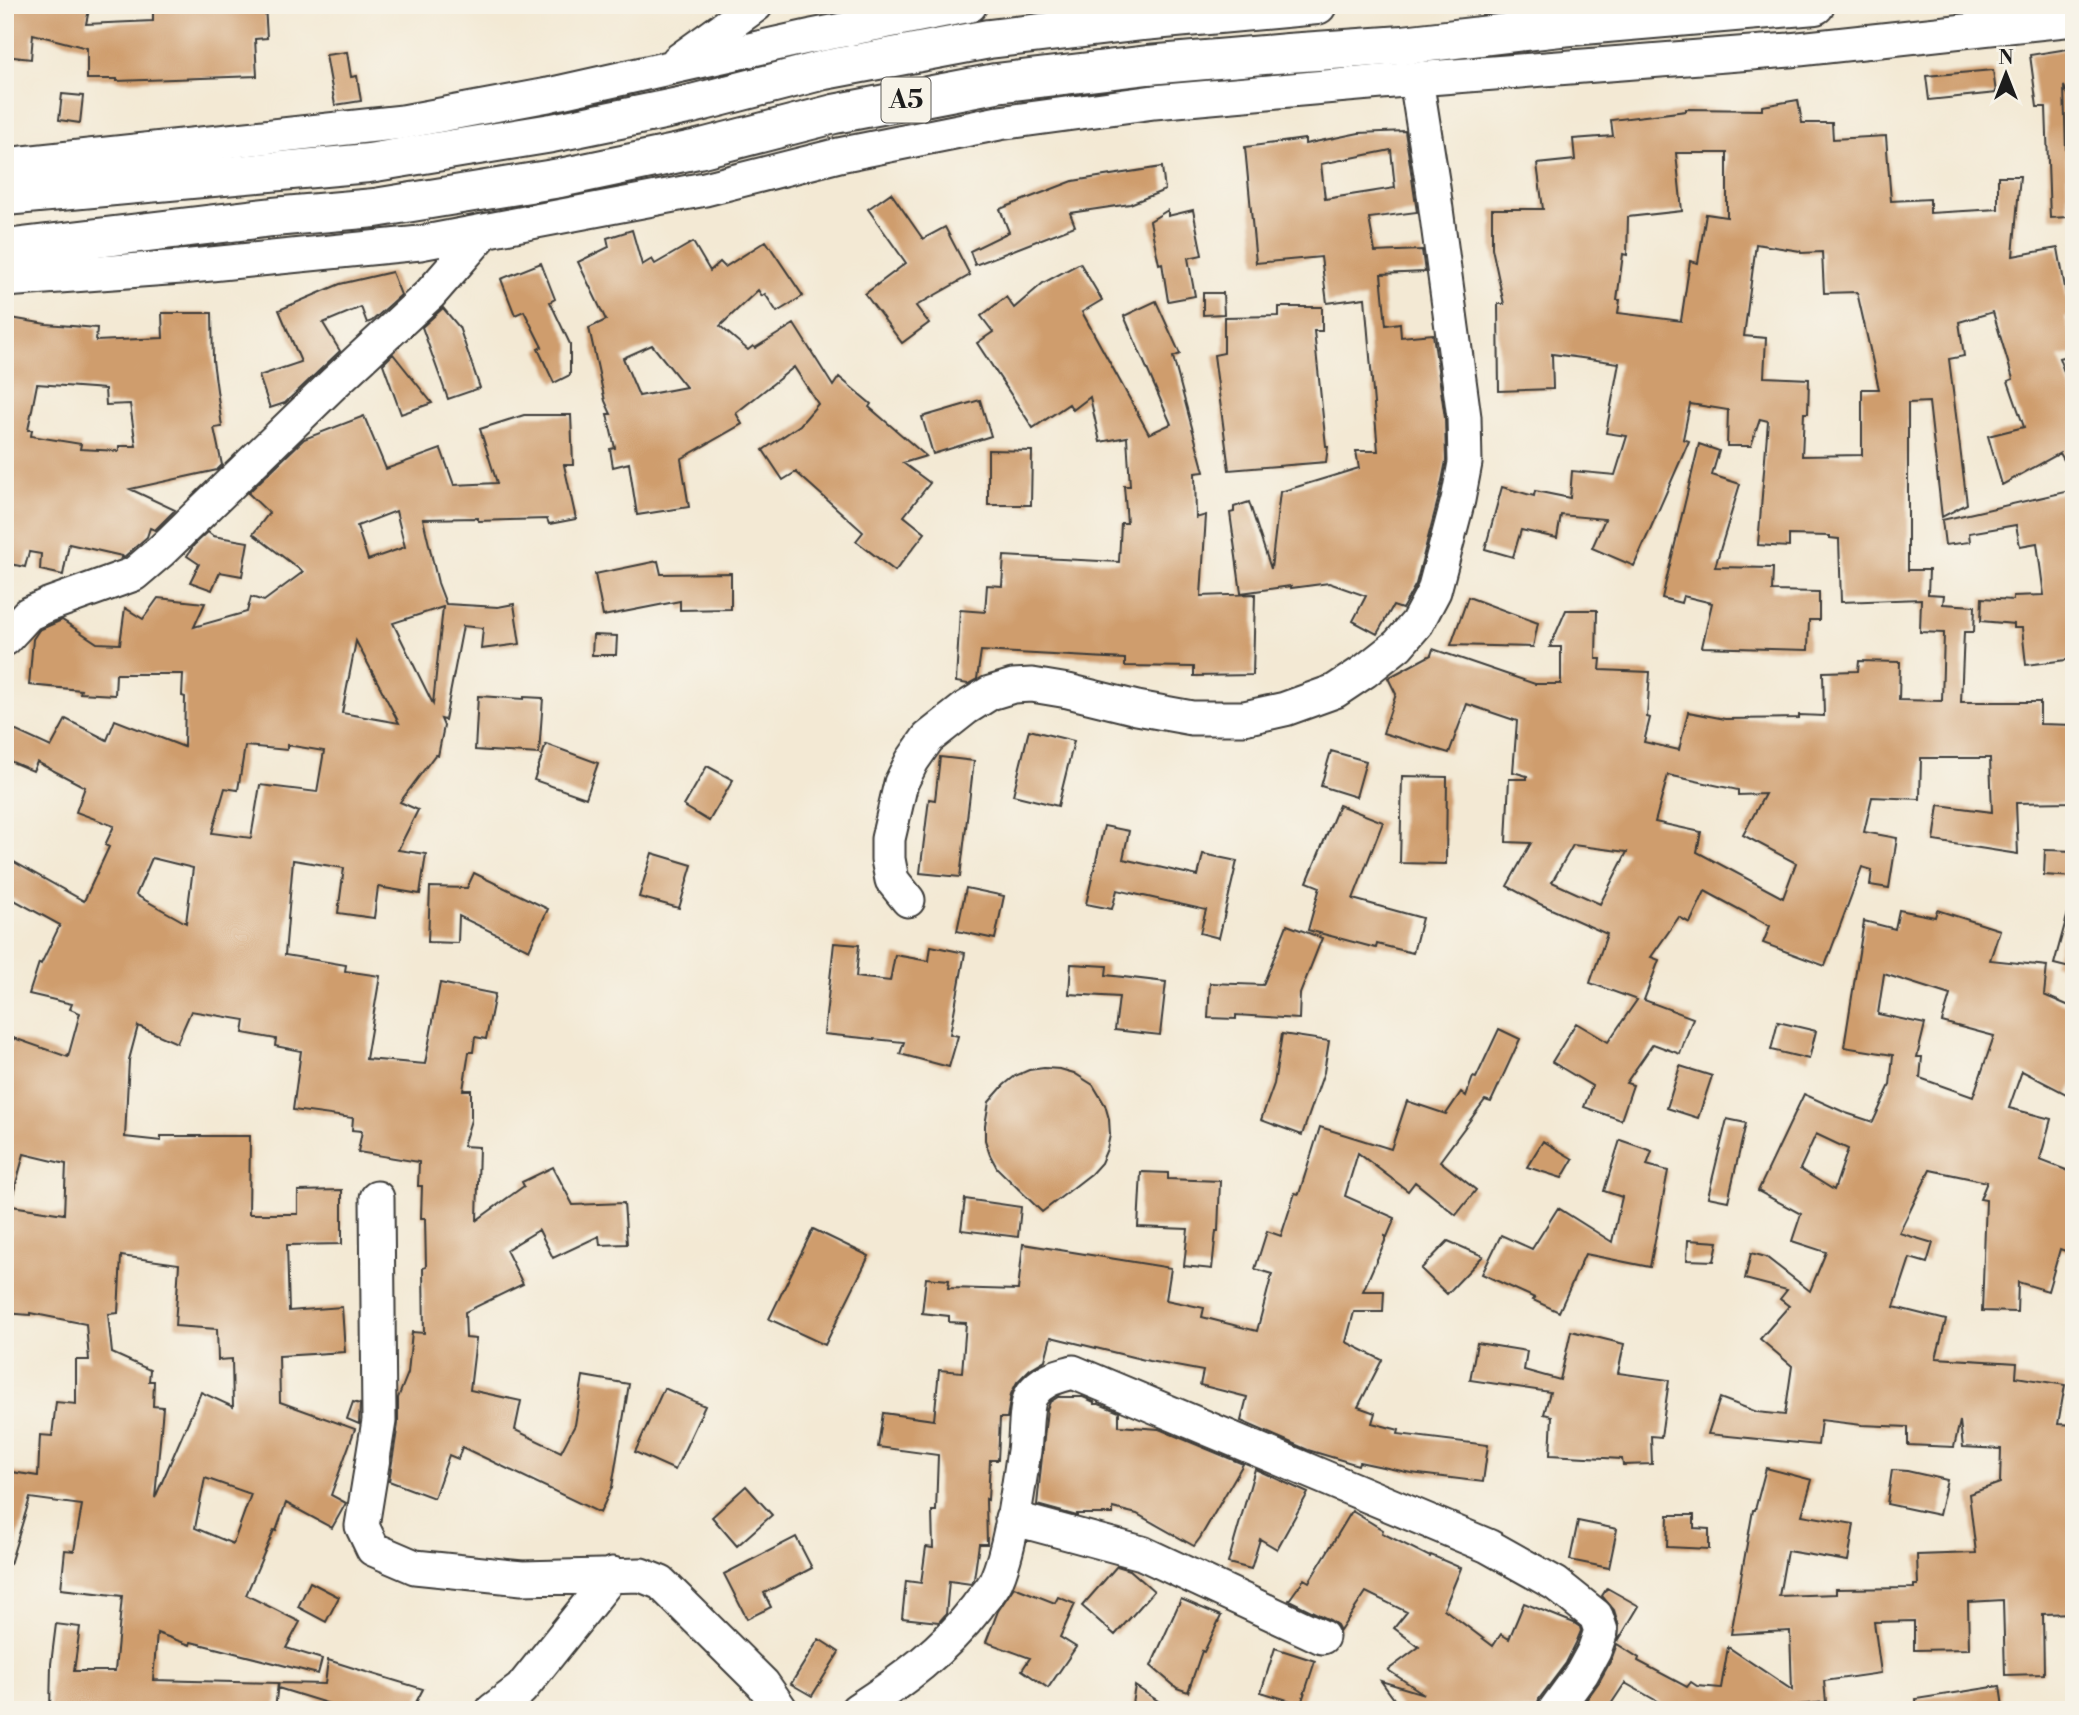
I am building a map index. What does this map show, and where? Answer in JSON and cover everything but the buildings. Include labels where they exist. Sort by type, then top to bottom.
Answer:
[{"type":"highway","name":"A5","points":[[5,196],[369,163],[552,133],[688,105],[824,70],[989,39],[1317,5]]},
{"type":"highway","name":"A5","points":[[5,248],[375,208],[560,178],[698,149],[834,114],[996,83],[1161,64],[1403,45],[1560,27],[1815,5]]},
{"type":"street","points":[[666,69],[756,5]]},
{"type":"street","points":[[5,165],[403,122],[461,113],[812,36],[970,5]]},
{"type":"street","points":[[5,281],[181,267],[406,244],[484,232],[705,189],[839,155],[999,124],[1154,102],[1790,50],[2074,19]]},
{"type":"street","points":[[908,900],[891,880],[888,859],[888,839],[901,783],[928,738],[990,693],[1013,686],[1032,685],[1192,718],[1244,718],[1285,709],[1335,691],[1398,645],[1418,623],[1434,590],[1465,463],[1464,417],[1416,79]]},
{"type":"street","points":[[5,639],[28,614],[134,573],[161,551],[430,294],[484,232]]},
{"type":"street","points":[[377,1198],[379,1421],[362,1526],[373,1549],[415,1567],[522,1578],[641,1575],[661,1583],[763,1684],[781,1710]]},
{"type":"street","points":[[857,1710],[931,1657],[967,1620],[995,1583],[1004,1558],[1012,1518],[1030,1397],[1042,1382],[1073,1371],[1488,1546],[1556,1584],[1596,1616],[1601,1631],[1582,1673],[1555,1710]]},
{"type":"street","points":[[1012,1518],[1142,1553],[1322,1637]]},
{"type":"street","points":[[493,1710],[521,1689],[613,1574]]}]
